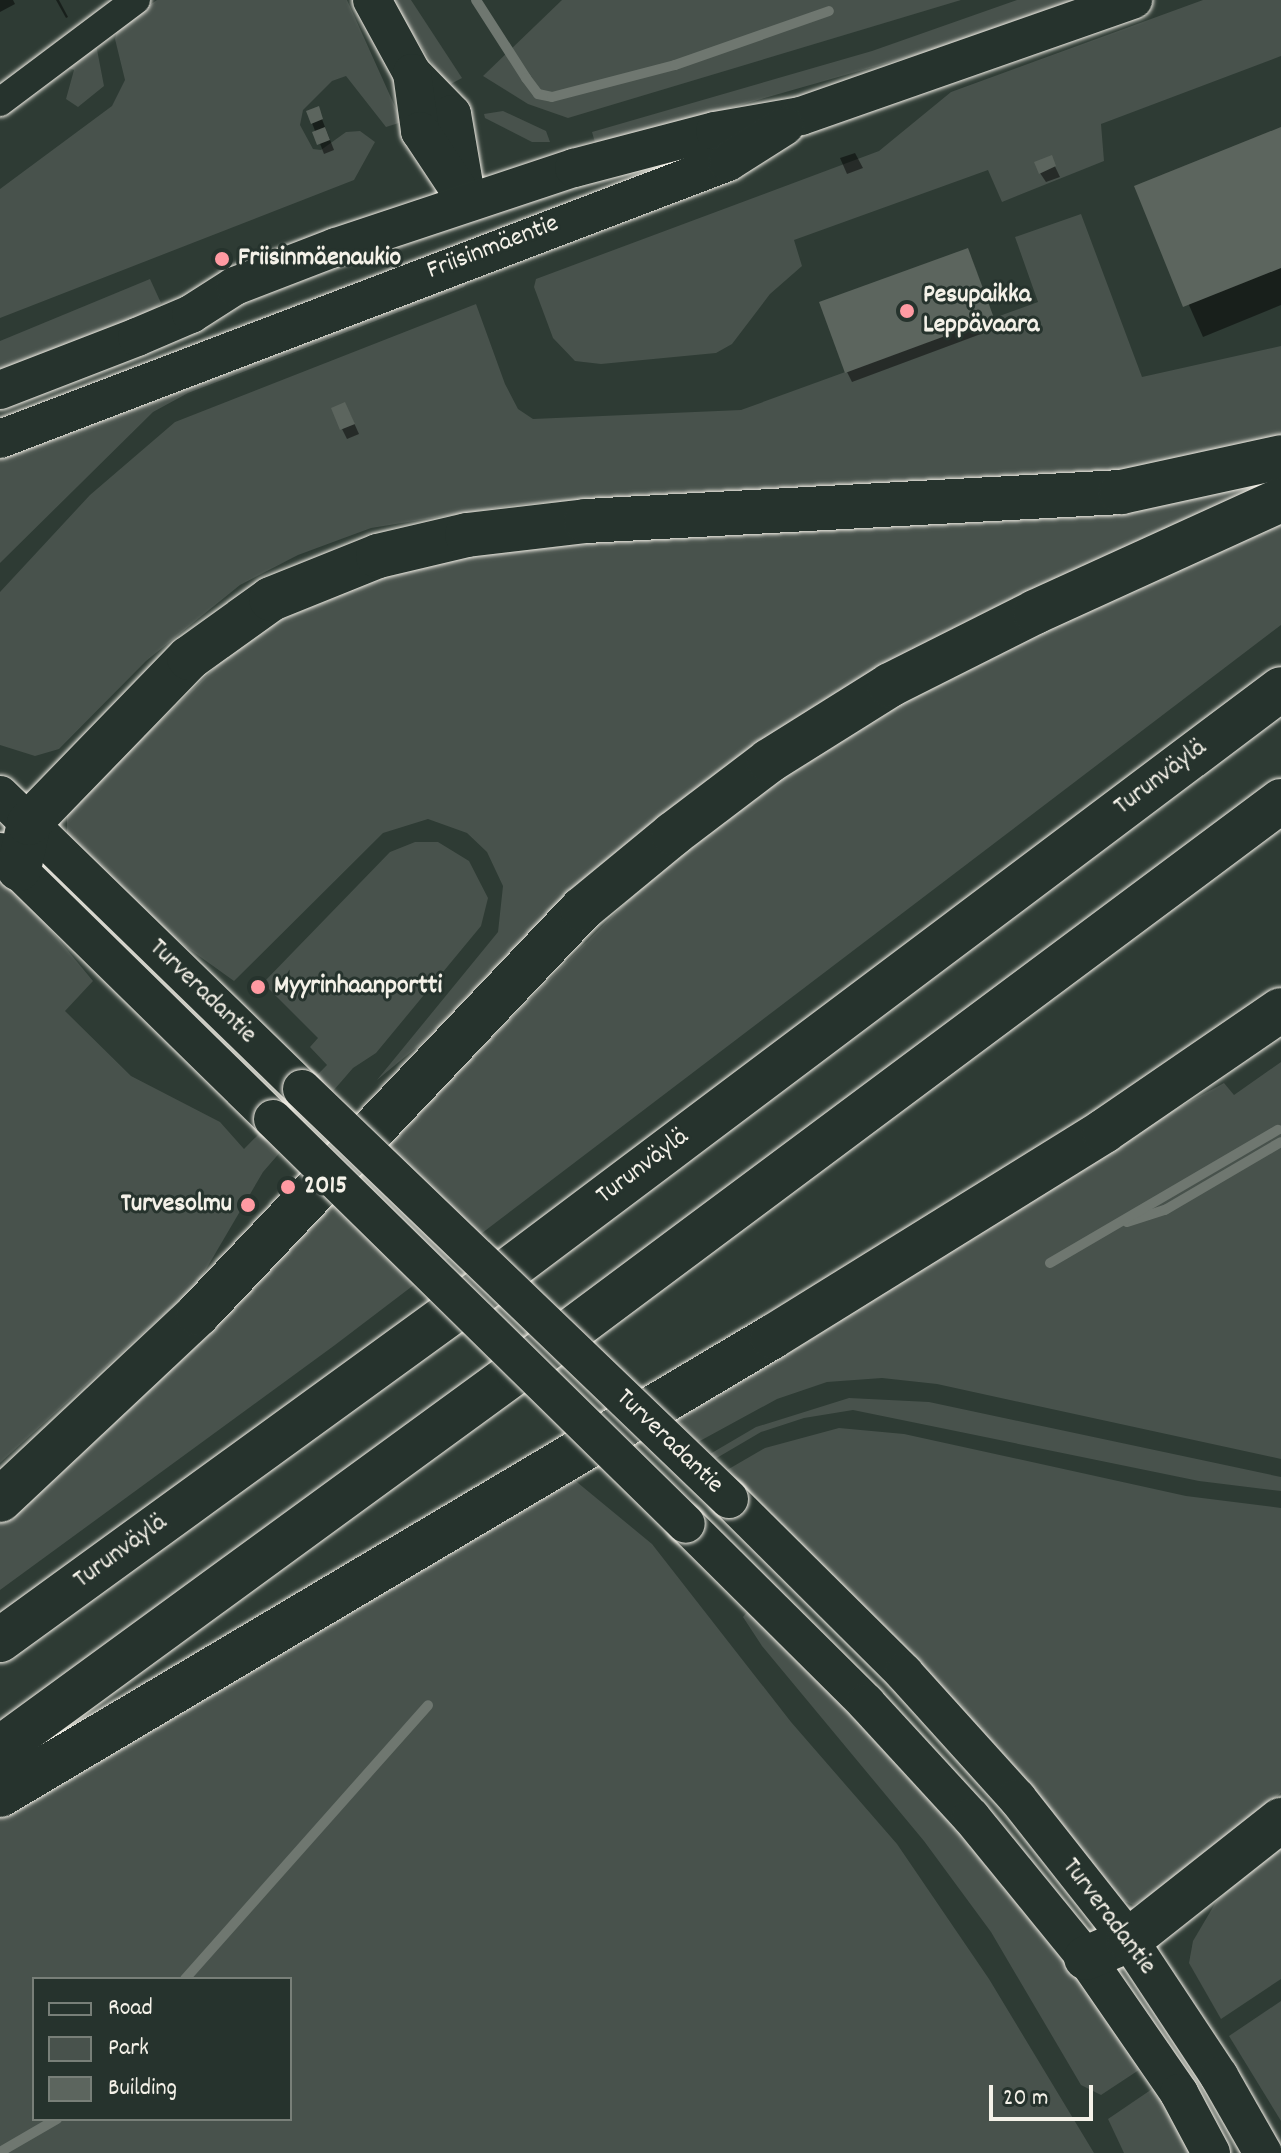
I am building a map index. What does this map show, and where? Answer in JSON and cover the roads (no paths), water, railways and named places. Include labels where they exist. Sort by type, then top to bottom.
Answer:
[{"type":"highway","points":[[12,835],[189,658],[230,625],[271,599],[378,556],[467,535],[586,521],[1121,492],[1281,457]]},
{"type":"highway","points":[[0,1500],[198,1314],[582,909],[673,834],[769,761],[890,685],[1035,612],[1281,500]]},
{"type":"highway","name":"Turunväylä","points":[[0,1640],[471,1298],[1281,689]]},
{"type":"highway","points":[[0,1748],[518,1370],[1281,801]]},
{"type":"highway","points":[[0,1795],[785,1329],[1104,1131],[1281,1010]]},
{"type":"highway","points":[[1086,1958],[1129,1940],[1281,1820]]},
{"type":"main road","points":[[372,0],[412,73],[452,114],[467,202],[488,251]]},
{"type":"main road","name":"Friisinmäentie","points":[[0,390],[191,314],[235,286],[467,202],[658,146],[801,116],[1133,0]]},
{"type":"main road","name":"Friisinmäentie","points":[[0,439],[728,162],[801,116]]},
{"type":"main road","name":"Turveradantie","points":[[12,835],[302,1089],[729,1499],[914,1684],[1017,1798],[1129,1940],[1219,2076],[1263,2153]]},
{"type":"main road","name":"Turveradantie","points":[[12,835],[273,1119],[866,1703],[971,1817],[1086,1958],[1179,2093],[1211,2153]]},
{"type":"street","points":[[0,102],[136,0]]},
{"type":"waterway","points":[[476,0],[538,94],[552,97],[675,65],[829,11]]},
{"type":"waterway","points":[[1050,1263],[1278,1130]]},
{"type":"waterway","points":[[1127,1222],[1165,1210],[1281,1142]]},
{"type":"waterway","points":[[187,1977],[428,1705]]},
{"type":"waterway","points":[[0,2152],[54,2121]]},
{"type":"place","name":"Friisinmäenaukio","points":[[222,259]]},
{"type":"place","name":"Pesupaikka Leppävaara","points":[[907,311]]},
{"type":"place","name":"Myyrinhaanportti","points":[[258,987]]},
{"type":"place","name":"2015","points":[[288,1187]]},
{"type":"place","name":"Turvesolmu","points":[[248,1205]]}]
